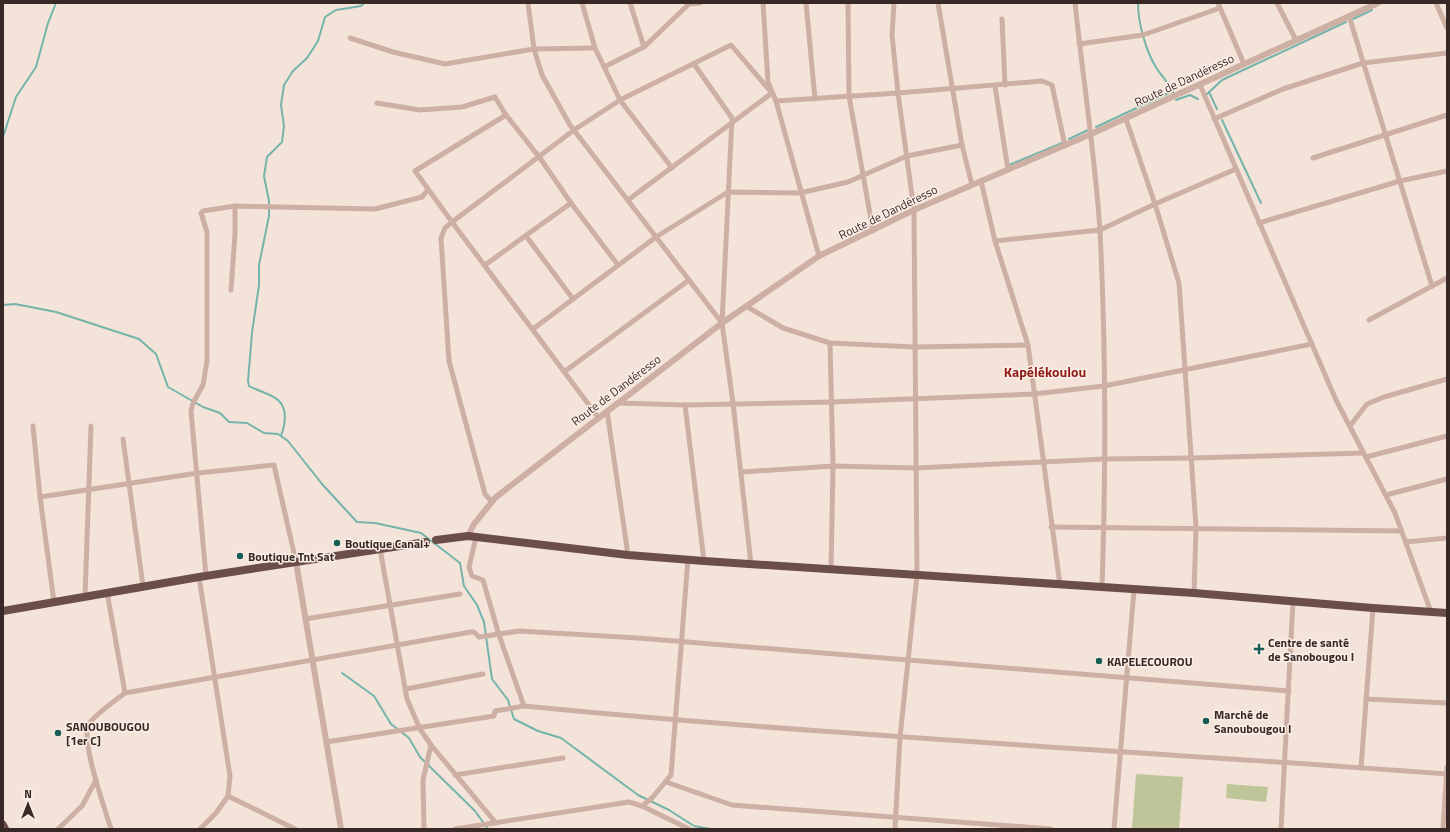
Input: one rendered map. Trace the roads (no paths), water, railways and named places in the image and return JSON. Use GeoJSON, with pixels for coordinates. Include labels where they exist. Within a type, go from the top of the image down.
{"type":"FeatureCollection","features":[{"type":"Feature","properties":{"kind":"highway"},"geometry":{"type":"LineString","coordinates":[[436,540],[472,536],[628,555],[688,560],[1194,593],[1447,613]]}},
{"type":"Feature","properties":{"kind":"highway"},"geometry":{"type":"LineString","coordinates":[[3,611],[202,576],[426,542]]}},
{"type":"Feature","properties":{"kind":"highway"},"geometry":{"type":"LineString","coordinates":[[3,825],[5,829]]}},
{"type":"Feature","properties":{"kind":"street"},"geometry":{"type":"LineString","coordinates":[[528,3],[534,49],[542,75],[574,130],[722,323]]}},
{"type":"Feature","properties":{"kind":"street"},"geometry":{"type":"LineString","coordinates":[[582,3],[595,48],[620,100],[672,168]]}},
{"type":"Feature","properties":{"kind":"street"},"geometry":{"type":"LineString","coordinates":[[630,3],[644,47]]}},
{"type":"Feature","properties":{"kind":"street"},"geometry":{"type":"LineString","coordinates":[[604,67],[644,47],[689,3],[700,3]]}},
{"type":"Feature","properties":{"kind":"street"},"geometry":{"type":"LineString","coordinates":[[763,3],[768,82],[776,102],[800,193],[819,256]]}},
{"type":"Feature","properties":{"kind":"street"},"geometry":{"type":"LineString","coordinates":[[806,3],[815,99]]}},
{"type":"Feature","properties":{"kind":"street"},"geometry":{"type":"LineString","coordinates":[[848,3],[849,96],[873,231]]}},
{"type":"Feature","properties":{"kind":"street"},"geometry":{"type":"LineString","coordinates":[[894,3],[892,35],[898,93],[914,210],[917,575],[900,738],[894,829]]}},
{"type":"Feature","properties":{"kind":"street"},"geometry":{"type":"LineString","coordinates":[[938,3],[962,145],[972,185]]}},
{"type":"Feature","properties":{"kind":"street"},"geometry":{"type":"LineString","coordinates":[[1075,3],[1091,134],[1100,230],[1104,386],[1104,526],[1102,587]]}},
{"type":"Feature","properties":{"kind":"street"},"geometry":{"type":"LineString","coordinates":[[1277,3],[1296,40]]}},
{"type":"Feature","properties":{"kind":"street","name":"Route de Dandéresso"},"geometry":{"type":"LineString","coordinates":[[472,536],[474,524],[492,502],[598,417],[722,323],[819,256],[914,210],[1065,146],[1378,3]]}},
{"type":"Feature","properties":{"kind":"street"},"geometry":{"type":"LineString","coordinates":[[1436,3],[1447,28]]}},
{"type":"Feature","properties":{"kind":"street"},"geometry":{"type":"LineString","coordinates":[[1079,44],[1143,35],[1219,5],[1244,64]]}},
{"type":"Feature","properties":{"kind":"street"},"geometry":{"type":"LineString","coordinates":[[1349,16],[1432,286]]}},
{"type":"Feature","properties":{"kind":"street"},"geometry":{"type":"LineString","coordinates":[[1002,19],[1005,85]]}},
{"type":"Feature","properties":{"kind":"street"},"geometry":{"type":"LineString","coordinates":[[350,38],[393,52],[445,64],[534,49],[595,48]]}},
{"type":"Feature","properties":{"kind":"street"},"geometry":{"type":"LineString","coordinates":[[492,502],[485,494],[449,361],[441,238],[445,228],[540,158],[574,130],[620,100],[731,45],[772,93]]}},
{"type":"Feature","properties":{"kind":"street"},"geometry":{"type":"LineString","coordinates":[[1214,119],[1283,89],[1363,63],[1447,53]]}},
{"type":"Feature","properties":{"kind":"street"},"geometry":{"type":"LineString","coordinates":[[694,64],[732,118],[722,323],[733,403],[751,564]]}},
{"type":"Feature","properties":{"kind":"street"},"geometry":{"type":"LineString","coordinates":[[776,102],[995,86],[1042,81],[1052,85],[1065,146]]}},
{"type":"Feature","properties":{"kind":"street"},"geometry":{"type":"LineString","coordinates":[[1200,85],[1336,400],[1386,496],[1402,531],[1431,612]]}},
{"type":"Feature","properties":{"kind":"street"},"geometry":{"type":"LineString","coordinates":[[995,86],[1008,170]]}},
{"type":"Feature","properties":{"kind":"street"},"geometry":{"type":"LineString","coordinates":[[628,200],[772,93]]}},
{"type":"Feature","properties":{"kind":"street"},"geometry":{"type":"LineString","coordinates":[[377,103],[420,110],[462,107],[495,97],[506,116],[540,158],[570,203],[618,266]]}},
{"type":"Feature","properties":{"kind":"street"},"geometry":{"type":"LineString","coordinates":[[1313,158],[1447,115]]}},
{"type":"Feature","properties":{"kind":"street"},"geometry":{"type":"LineString","coordinates":[[506,116],[415,171],[598,417]]}},
{"type":"Feature","properties":{"kind":"street"},"geometry":{"type":"LineString","coordinates":[[1126,118],[1155,204],[1179,284],[1196,528],[1194,593]]}},
{"type":"Feature","properties":{"kind":"street"},"geometry":{"type":"LineString","coordinates":[[533,329],[656,237],[728,192],[800,193],[848,182],[907,156],[962,145]]}},
{"type":"Feature","properties":{"kind":"street"},"geometry":{"type":"LineString","coordinates":[[995,241],[1100,230],[1155,204],[1236,169]]}},
{"type":"Feature","properties":{"kind":"street"},"geometry":{"type":"LineString","coordinates":[[1259,222],[1400,181],[1447,171]]}},
{"type":"Feature","properties":{"kind":"street"},"geometry":{"type":"LineString","coordinates":[[981,181],[995,241],[1028,345],[1042,463],[1060,585]]}},
{"type":"Feature","properties":{"kind":"street"},"geometry":{"type":"LineString","coordinates":[[200,829],[216,813],[228,796],[230,776],[202,576],[198,473],[191,411],[194,401],[204,385],[207,361],[207,232],[201,213],[203,211],[235,206],[375,209],[422,197],[428,190]]}},
{"type":"Feature","properties":{"kind":"street"},"geometry":{"type":"LineString","coordinates":[[485,265],[570,203]]}},
{"type":"Feature","properties":{"kind":"street"},"geometry":{"type":"LineString","coordinates":[[231,290],[235,234],[235,206]]}},
{"type":"Feature","properties":{"kind":"street"},"geometry":{"type":"LineString","coordinates":[[526,236],[573,299]]}},
{"type":"Feature","properties":{"kind":"street"},"geometry":{"type":"LineString","coordinates":[[1369,320],[1447,278]]}},
{"type":"Feature","properties":{"kind":"street"},"geometry":{"type":"LineString","coordinates":[[564,372],[689,280]]}},
{"type":"Feature","properties":{"kind":"street"},"geometry":{"type":"LineString","coordinates":[[746,306],[783,328],[830,343],[914,347],[1028,345]]}},
{"type":"Feature","properties":{"kind":"street"},"geometry":{"type":"LineString","coordinates":[[830,343],[833,466],[831,570]]}},
{"type":"Feature","properties":{"kind":"street"},"geometry":{"type":"LineString","coordinates":[[617,403],[685,404],[832,402],[1034,394],[1104,386],[1186,371],[1312,344]]}},
{"type":"Feature","properties":{"kind":"street"},"geometry":{"type":"LineString","coordinates":[[1350,426],[1367,404],[1384,397],[1447,380]]}},
{"type":"Feature","properties":{"kind":"street"},"geometry":{"type":"LineString","coordinates":[[685,404],[704,561]]}},
{"type":"Feature","properties":{"kind":"street"},"geometry":{"type":"LineString","coordinates":[[607,410],[628,555]]}},
{"type":"Feature","properties":{"kind":"street"},"geometry":{"type":"LineString","coordinates":[[33,426],[40,497],[54,602]]}},
{"type":"Feature","properties":{"kind":"street"},"geometry":{"type":"LineString","coordinates":[[85,596],[91,426]]}},
{"type":"Feature","properties":{"kind":"street"},"geometry":{"type":"LineString","coordinates":[[741,472],[833,466],[916,468],[1104,459],[1364,455],[1447,436]]}},
{"type":"Feature","properties":{"kind":"street"},"geometry":{"type":"LineString","coordinates":[[123,439],[143,586]]}},
{"type":"Feature","properties":{"kind":"street"},"geometry":{"type":"LineString","coordinates":[[40,497],[89,491],[198,473],[274,465],[296,562],[341,829]]}},
{"type":"Feature","properties":{"kind":"street"},"geometry":{"type":"LineString","coordinates":[[1386,496],[1447,479]]}},
{"type":"Feature","properties":{"kind":"street"},"geometry":{"type":"LineString","coordinates":[[1051,526],[1402,531]]}},
{"type":"Feature","properties":{"kind":"street"},"geometry":{"type":"LineString","coordinates":[[472,536],[469,567],[472,576],[483,580],[499,635],[524,706]]}},
{"type":"Feature","properties":{"kind":"street"},"geometry":{"type":"LineString","coordinates":[[1406,542],[1447,538]]}},
{"type":"Feature","properties":{"kind":"street"},"geometry":{"type":"LineString","coordinates":[[380,549],[407,699],[420,729],[431,745],[496,823]]}},
{"type":"Feature","properties":{"kind":"street"},"geometry":{"type":"LineString","coordinates":[[644,804],[652,798],[671,775],[688,560]]}},
{"type":"Feature","properties":{"kind":"street"},"geometry":{"type":"LineString","coordinates":[[1114,829],[1128,678],[1134,590]]}},
{"type":"Feature","properties":{"kind":"street"},"geometry":{"type":"LineString","coordinates":[[107,592],[124,693]]}},
{"type":"Feature","properties":{"kind":"street"},"geometry":{"type":"LineString","coordinates":[[306,619],[460,594]]}},
{"type":"Feature","properties":{"kind":"street"},"geometry":{"type":"LineString","coordinates":[[1281,829],[1293,601]]}},
{"type":"Feature","properties":{"kind":"street"},"geometry":{"type":"LineString","coordinates":[[1361,768],[1373,608]]}},
{"type":"Feature","properties":{"kind":"street"},"geometry":{"type":"LineString","coordinates":[[111,829],[96,780],[87,743],[87,730],[90,722],[124,693],[313,661],[470,632],[474,632],[478,637],[519,631],[682,642],[1289,691]]}},
{"type":"Feature","properties":{"kind":"street"},"geometry":{"type":"LineString","coordinates":[[406,689],[483,674]]}},
{"type":"Feature","properties":{"kind":"street"},"geometry":{"type":"LineString","coordinates":[[1366,699],[1447,703]]}},
{"type":"Feature","properties":{"kind":"street"},"geometry":{"type":"LineString","coordinates":[[326,742],[420,729],[494,716],[495,711],[524,706],[675,721],[786,728],[900,738],[1446,774]]}},
{"type":"Feature","properties":{"kind":"street"},"geometry":{"type":"LineString","coordinates":[[424,829],[423,780],[431,745]]}},
{"type":"Feature","properties":{"kind":"street"},"geometry":{"type":"LineString","coordinates":[[455,775],[563,758]]}},
{"type":"Feature","properties":{"kind":"street"},"geometry":{"type":"LineString","coordinates":[[1443,829],[1447,766]]}},
{"type":"Feature","properties":{"kind":"street"},"geometry":{"type":"LineString","coordinates":[[58,829],[82,806],[96,780]]}},
{"type":"Feature","properties":{"kind":"street"},"geometry":{"type":"LineString","coordinates":[[666,782],[732,804],[1051,829]]}},
{"type":"Feature","properties":{"kind":"street"},"geometry":{"type":"LineString","coordinates":[[228,796],[295,829]]}},
{"type":"Feature","properties":{"kind":"street"},"geometry":{"type":"LineString","coordinates":[[455,829],[629,802],[644,804],[689,829]]}},
{"type":"Feature","properties":{"kind":"waterway"},"geometry":{"type":"LineString","coordinates":[[3,137],[16,97],[36,67],[48,23],[56,3]]}},
{"type":"Feature","properties":{"kind":"waterway"},"geometry":{"type":"LineString","coordinates":[[281,436],[285,417],[281,404],[272,396],[249,386],[248,381],[252,333],[259,285],[259,265],[269,216],[269,201],[264,176],[267,157],[282,142],[284,126],[281,105],[284,85],[293,71],[307,58],[318,41],[325,17],[336,10],[361,6],[364,3]]}},
{"type":"Feature","properties":{"kind":"waterway"},"geometry":{"type":"LineString","coordinates":[[1138,3],[1141,28],[1149,54],[1157,69],[1173,91],[1174,95]]}},
{"type":"Feature","properties":{"kind":"waterway"},"geometry":{"type":"LineString","coordinates":[[1353,19],[1372,10]]}},
{"type":"Feature","properties":{"kind":"waterway"},"geometry":{"type":"LineString","coordinates":[[1206,95],[1222,80],[1346,22]]}},
{"type":"Feature","properties":{"kind":"waterway"},"geometry":{"type":"LineString","coordinates":[[1096,127],[1173,91]]}},
{"type":"Feature","properties":{"kind":"waterway"},"geometry":{"type":"LineString","coordinates":[[1209,92],[1217,109]]}},
{"type":"Feature","properties":{"kind":"waterway"},"geometry":{"type":"LineString","coordinates":[[1176,100],[1190,95],[1198,99]]}},
{"type":"Feature","properties":{"kind":"waterway"},"geometry":{"type":"LineString","coordinates":[[1222,120],[1261,203]]}},
{"type":"Feature","properties":{"kind":"waterway"},"geometry":{"type":"LineString","coordinates":[[1069,139],[1088,130]]}},
{"type":"Feature","properties":{"kind":"waterway"},"geometry":{"type":"LineString","coordinates":[[1009,165],[1062,143]]}},
{"type":"Feature","properties":{"kind":"waterway"},"geometry":{"type":"LineString","coordinates":[[3,305],[15,304],[56,312],[139,339],[156,354],[168,387],[203,407],[220,413],[229,422],[247,423],[264,433],[278,434],[288,441],[322,484],[357,522],[375,523],[421,533],[460,563],[464,586],[477,605],[484,622],[492,679],[508,700],[514,719],[538,731],[561,738],[638,795],[669,810],[694,826],[711,829]]}},
{"type":"Feature","properties":{"kind":"waterway"},"geometry":{"type":"LineString","coordinates":[[342,673],[374,696],[391,724],[409,738],[420,757],[475,811],[488,829]]}},
{"type":"Feature","properties":{"kind":"place","name":"Boutique Canal+"},"geometry":{"type":"Point","coordinates":[337,543]}},
{"type":"Feature","properties":{"kind":"place","name":"Boutique Tnt Sat"},"geometry":{"type":"Point","coordinates":[240,556]}},
{"type":"Feature","properties":{"kind":"place","name":"Centre de santé de Sanobougou I"},"geometry":{"type":"Point","coordinates":[1259,649]}},
{"type":"Feature","properties":{"kind":"place","name":"KAPELECOUROU"},"geometry":{"type":"Point","coordinates":[1099,661]}},
{"type":"Feature","properties":{"kind":"place","name":"Marché de Sanoubougou I"},"geometry":{"type":"Point","coordinates":[1206,721]}},
{"type":"Feature","properties":{"kind":"place","name":"SANOUBOUGOU [1er C]"},"geometry":{"type":"Point","coordinates":[58,733]}},
{"type":"Feature","properties":{"kind":"district","name":"Kapélékoulou"},"geometry":{"type":"Point","coordinates":[1045,371]}}]}
